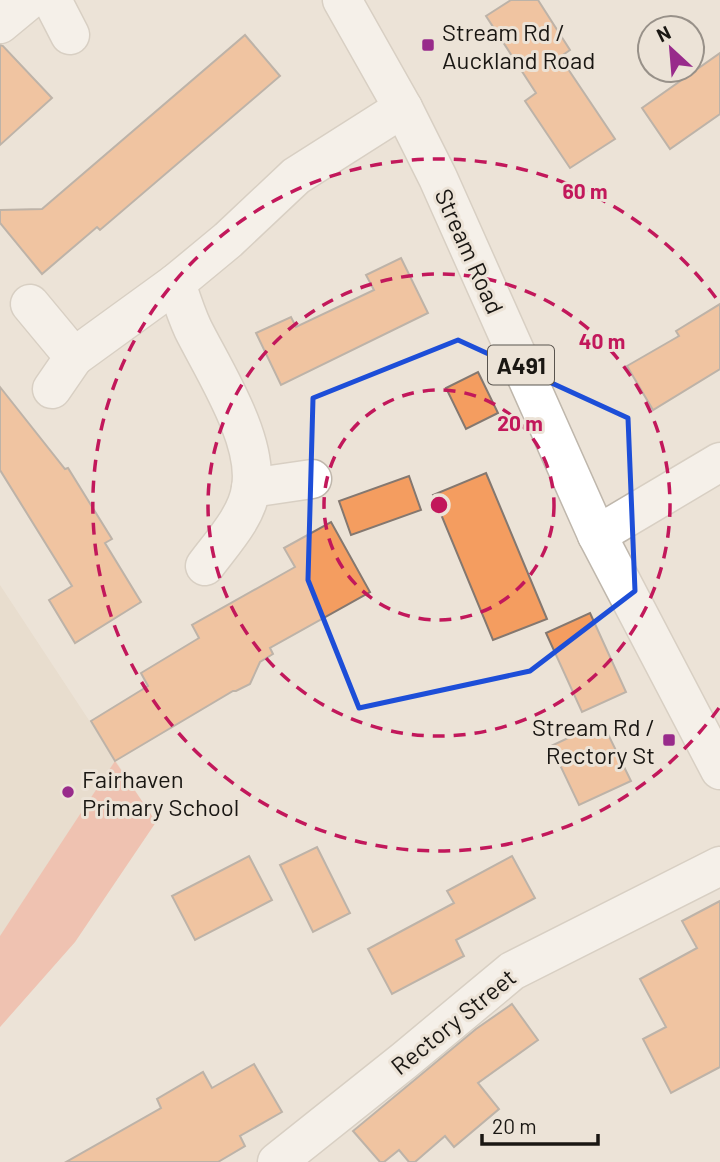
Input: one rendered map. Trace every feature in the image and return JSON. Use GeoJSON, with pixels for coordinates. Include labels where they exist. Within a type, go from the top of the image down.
{"type":"FeatureCollection","features":[{"type":"Feature","properties":{"kind":"main road"},"geometry":{"type":"LineString","coordinates":[[0,24],[29,0]]}},
{"type":"Feature","properties":{"kind":"main road"},"geometry":{"type":"LineString","coordinates":[[52,0],[70,35]]}},
{"type":"Feature","properties":{"kind":"main road","name":"Stream Road"},"geometry":{"type":"LineString","coordinates":[[342,0],[403,108],[438,178],[597,536],[720,770]]}},
{"type":"Feature","properties":{"kind":"main road"},"geometry":{"type":"LineString","coordinates":[[52,389],[74,356],[176,284],[296,176],[403,108]]}},
{"type":"Feature","properties":{"kind":"main road"},"geometry":{"type":"LineString","coordinates":[[176,284],[191,325],[233,407],[250,455],[251,488],[240,516],[205,566]]}},
{"type":"Feature","properties":{"kind":"main road"},"geometry":{"type":"LineString","coordinates":[[30,304],[74,356]]}},
{"type":"Feature","properties":{"kind":"main road"},"geometry":{"type":"LineString","coordinates":[[597,536],[720,462]]}},
{"type":"Feature","properties":{"kind":"main road"},"geometry":{"type":"LineString","coordinates":[[251,488],[312,479]]}},
{"type":"Feature","properties":{"kind":"main road","name":"Rectory Street"},"geometry":{"type":"LineString","coordinates":[[277,1162],[512,971],[720,866]]}},
{"type":"Feature","properties":{"kind":"highlighted area"},"geometry":{"type":"Polygon","coordinates":[[[458,340],[628,418],[635,591],[530,671],[359,708],[308,580],[313,398],[458,340]]]}},
{"type":"Feature","properties":{"kind":"shaded area","name":"Fairhaven Primary School"},"geometry":{"type":"Polygon","coordinates":[[[0,585],[156,822],[75,942],[0,1027],[0,585]]]}},
{"type":"Feature","properties":{"kind":"shaded area"},"geometry":{"type":"Polygon","coordinates":[[[115,761],[156,822],[75,942],[0,1027],[0,936],[115,761]]]}},
{"type":"Feature","properties":{"kind":"building"},"geometry":{"type":"Polygon","coordinates":[[[511,0],[538,0],[570,50],[560,57],[615,139],[570,168],[525,101],[536,93],[486,16],[511,0]]]}},
{"type":"Feature","properties":{"kind":"building"},"geometry":{"type":"Polygon","coordinates":[[[245,35],[280,76],[100,230],[97,227],[42,274],[0,223],[0,210],[42,209],[245,35]]]}},
{"type":"Feature","properties":{"kind":"building"},"geometry":{"type":"Polygon","coordinates":[[[0,45],[52,98],[0,145],[0,45]]]}},
{"type":"Feature","properties":{"kind":"building"},"geometry":{"type":"Polygon","coordinates":[[[720,53],[720,114],[670,149],[642,108],[676,84],[706,84],[706,63],[720,53]]]}},
{"type":"Feature","properties":{"kind":"building"},"geometry":{"type":"Polygon","coordinates":[[[401,258],[428,313],[281,385],[256,333],[291,317],[296,327],[374,290],[366,275],[401,258]]]}},
{"type":"Feature","properties":{"kind":"building"},"geometry":{"type":"Polygon","coordinates":[[[720,304],[720,369],[653,410],[627,366],[679,336],[676,331],[720,304]]]}},
{"type":"Feature","properties":{"kind":"building"},"geometry":{"type":"Polygon","coordinates":[[[478,372],[498,413],[466,429],[446,388],[478,372]]]}},
{"type":"Feature","properties":{"kind":"building"},"geometry":{"type":"Polygon","coordinates":[[[0,387],[65,469],[68,468],[112,539],[105,543],[141,602],[75,643],[49,600],[72,586],[0,470],[0,387]]]}},
{"type":"Feature","properties":{"kind":"building"},"geometry":{"type":"Polygon","coordinates":[[[486,473],[547,619],[493,640],[433,495],[486,473]]]}},
{"type":"Feature","properties":{"kind":"building"},"geometry":{"type":"Polygon","coordinates":[[[409,476],[421,510],[351,535],[339,501],[409,476]]]}},
{"type":"Feature","properties":{"kind":"building"},"geometry":{"type":"Polygon","coordinates":[[[331,522],[370,592],[270,648],[273,654],[260,662],[250,684],[233,691],[115,761],[91,721],[148,686],[141,673],[199,638],[192,625],[295,567],[284,548],[331,522]]]}},
{"type":"Feature","properties":{"kind":"building"},"geometry":{"type":"Polygon","coordinates":[[[590,613],[626,692],[582,712],[546,633],[590,613]]]}},
{"type":"Feature","properties":{"kind":"building"},"geometry":{"type":"Polygon","coordinates":[[[602,722],[631,781],[579,805],[551,746],[602,722]]]}},
{"type":"Feature","properties":{"kind":"building"},"geometry":{"type":"Polygon","coordinates":[[[317,847],[350,913],[313,932],[280,865],[317,847]]]}},
{"type":"Feature","properties":{"kind":"building"},"geometry":{"type":"Polygon","coordinates":[[[249,856],[272,900],[195,940],[172,896],[249,856]]]}},
{"type":"Feature","properties":{"kind":"building"},"geometry":{"type":"Polygon","coordinates":[[[512,856],[535,898],[456,940],[464,956],[392,994],[368,949],[454,903],[447,891],[512,856]]]}},
{"type":"Feature","properties":{"kind":"building"},"geometry":{"type":"Polygon","coordinates":[[[720,901],[720,1067],[671,1093],[643,1039],[666,1027],[640,979],[697,948],[682,921],[720,901]]]}},
{"type":"Feature","properties":{"kind":"building"},"geometry":{"type":"Polygon","coordinates":[[[512,1004],[538,1040],[478,1083],[499,1109],[454,1147],[445,1136],[415,1162],[409,1162],[399,1150],[384,1162],[380,1162],[353,1131],[476,1029],[512,1004]]]}},
{"type":"Feature","properties":{"kind":"building"},"geometry":{"type":"Polygon","coordinates":[[[254,1064],[282,1112],[240,1136],[245,1146],[218,1162],[66,1162],[161,1108],[157,1099],[203,1072],[212,1088],[254,1064]]]}},
{"type":"Feature","properties":{"kind":"place","name":"Stream Rd / Auckland Road"},"geometry":{"type":"Point","coordinates":[428,45]}},
{"type":"Feature","properties":{"kind":"place","name":"Stream Rd / Rectory St"},"geometry":{"type":"Point","coordinates":[669,740]}},
{"type":"Feature","properties":{"kind":"place","name":"Fairhaven Primary School"},"geometry":{"type":"Point","coordinates":[68,792]}}]}
